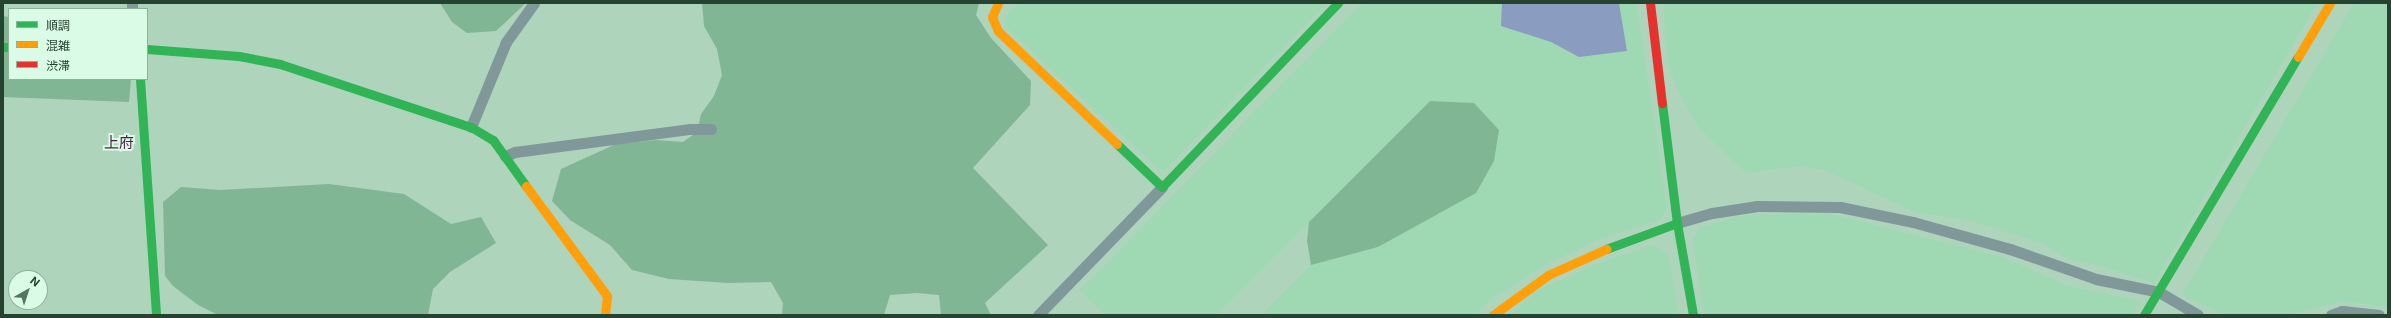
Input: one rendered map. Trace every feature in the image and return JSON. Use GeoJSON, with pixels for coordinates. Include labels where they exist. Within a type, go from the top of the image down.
{"type":"FeatureCollection","features":[{"type":"Feature","properties":{"kind":"street"},"geometry":{"type":"LineString","coordinates":[[471,127],[506,42],[534,3]]}},
{"type":"Feature","properties":{"kind":"street"},"geometry":{"type":"LineString","coordinates":[[998,3],[992,17],[998,30],[1162,187]]}},
{"type":"Feature","properties":{"kind":"street"},"geometry":{"type":"LineString","coordinates":[[1038,315],[1338,3]]}},
{"type":"Feature","properties":{"kind":"street"},"geometry":{"type":"LineString","coordinates":[[1650,3],[1677,224],[1692,315]]}},
{"type":"Feature","properties":{"kind":"street"},"geometry":{"type":"LineString","coordinates":[[2144,315],[2330,3]]}},
{"type":"Feature","properties":{"kind":"street"},"geometry":{"type":"LineString","coordinates":[[148,49],[239,56],[280,64],[471,127],[493,140],[607,296],[605,315]]}},
{"type":"Feature","properties":{"kind":"street"},"geometry":{"type":"LineString","coordinates":[[140,80],[156,315]]}},
{"type":"Feature","properties":{"kind":"street"},"geometry":{"type":"LineString","coordinates":[[505,156],[515,152],[659,133],[711,129]]}},
{"type":"Feature","properties":{"kind":"street"},"geometry":{"type":"LineString","coordinates":[[1493,315],[1548,275],[1595,253],[1712,213],[1757,206],[1840,207],[1913,222],[2010,249],[2096,279],[2159,292],[2198,315]]}},
{"type":"Feature","properties":{"kind":"street"},"geometry":{"type":"LineString","coordinates":[[2331,315],[2342,311],[2378,315]]}},
{"type":"Feature","properties":{"kind":"shaded area"},"geometry":{"type":"Polygon","coordinates":[[[440,3],[526,3],[496,31],[467,33],[452,22],[440,3]]]}},
{"type":"Feature","properties":{"kind":"shaded area"},"geometry":{"type":"Polygon","coordinates":[[[702,3],[979,3],[976,15],[991,38],[1031,81],[1030,105],[973,168],[1048,245],[985,303],[991,315],[941,315],[939,295],[917,293],[890,295],[884,315],[782,315],[783,303],[771,282],[728,283],[669,279],[632,270],[610,245],[570,220],[552,201],[561,169],[616,144],[656,140],[683,142],[697,132],[701,114],[714,96],[722,75],[717,49],[704,26],[702,3]]]}},
{"type":"Feature","properties":{"kind":"shaded area"},"geometry":{"type":"Polygon","coordinates":[[[1018,3],[1326,3],[1166,169],[1159,169],[1007,28],[1005,17],[1018,3]]]}},
{"type":"Feature","properties":{"kind":"shaded area"},"geometry":{"type":"Polygon","coordinates":[[[1362,3],[1636,3],[1667,208],[1661,219],[1597,240],[1544,265],[1488,301],[1477,315],[1265,315],[1265,311],[1311,265],[1378,247],[1499,130],[1474,103],[1430,101],[1216,315],[1106,315],[1080,290],[1362,3]]]}},
{"type":"Feature","properties":{"kind":"shaded area"},"geometry":{"type":"Polygon","coordinates":[[[1663,3],[2317,3],[2154,283],[2098,265],[2071,260],[2042,243],[1968,220],[1916,212],[1824,170],[1799,166],[1746,173],[1699,128],[1678,91],[1668,64],[1663,3]]]}},
{"type":"Feature","properties":{"kind":"shaded area"},"geometry":{"type":"Polygon","coordinates":[[[2354,3],[2388,3],[2388,307],[2341,301],[2289,315],[2225,315],[2182,295],[2354,3]]]}},
{"type":"Feature","properties":{"kind":"shaded area"},"geometry":{"type":"Polygon","coordinates":[[[3,16],[8,17],[8,80],[131,80],[129,102],[3,97],[3,16]]]}},
{"type":"Feature","properties":{"kind":"shaded area"},"geometry":{"type":"Polygon","coordinates":[[[1430,101],[1474,103],[1499,130],[1494,161],[1476,193],[1378,247],[1311,265],[1307,241],[1309,222],[1430,101]]]}},
{"type":"Feature","properties":{"kind":"shaded area"},"geometry":{"type":"Polygon","coordinates":[[[329,184],[404,194],[451,224],[481,217],[496,243],[450,272],[433,289],[428,315],[218,315],[198,305],[173,286],[165,276],[163,202],[181,187],[220,190],[329,184]]]}},
{"type":"Feature","properties":{"kind":"shaded area"},"geometry":{"type":"Polygon","coordinates":[[[1828,213],[2002,257],[2068,286],[2141,301],[2132,315],[1704,315],[1693,241],[1700,227],[1746,215],[1828,213]]]}},
{"type":"Feature","properties":{"kind":"shaded area"},"geometry":{"type":"Polygon","coordinates":[[[1653,245],[1668,255],[1679,315],[1511,315],[1538,290],[1597,264],[1653,245]]]}},
{"type":"Feature","properties":{"kind":"water"},"geometry":{"type":"Polygon","coordinates":[[[1502,3],[1619,3],[1627,51],[1579,57],[1551,42],[1501,26],[1502,3]]]}},
{"type":"Feature","properties":{"kind":"traffic: fast"},"geometry":{"type":"LineString","coordinates":[[1117,144],[1162,187],[1338,3]]}},
{"type":"Feature","properties":{"kind":"traffic: fast"},"geometry":{"type":"LineString","coordinates":[[3,47],[8,47]]}},
{"type":"Feature","properties":{"kind":"traffic: fast"},"geometry":{"type":"LineString","coordinates":[[148,49],[239,56],[280,64],[471,127],[493,140],[526,186]]}},
{"type":"Feature","properties":{"kind":"traffic: fast"},"geometry":{"type":"LineString","coordinates":[[2144,315],[2298,57]]}},
{"type":"Feature","properties":{"kind":"traffic: fast"},"geometry":{"type":"LineString","coordinates":[[140,80],[156,315]]}},
{"type":"Feature","properties":{"kind":"traffic: fast"},"geometry":{"type":"LineString","coordinates":[[1662,103],[1677,223],[1693,315]]}},
{"type":"Feature","properties":{"kind":"traffic: fast"},"geometry":{"type":"LineString","coordinates":[[1606,249],[1677,223]]}},
{"type":"Feature","properties":{"kind":"traffic: slow"},"geometry":{"type":"LineString","coordinates":[[998,3],[992,17],[998,31],[1117,144]]}},
{"type":"Feature","properties":{"kind":"traffic: slow"},"geometry":{"type":"LineString","coordinates":[[2298,57],[2330,3]]}},
{"type":"Feature","properties":{"kind":"traffic: slow"},"geometry":{"type":"LineString","coordinates":[[526,186],[607,296],[605,315]]}},
{"type":"Feature","properties":{"kind":"traffic: slow"},"geometry":{"type":"LineString","coordinates":[[1493,315],[1548,275],[1606,249]]}},
{"type":"Feature","properties":{"kind":"traffic: jam"},"geometry":{"type":"LineString","coordinates":[[1650,3],[1662,103]]}},
{"type":"Feature","properties":{"kind":"district","name":"上府"},"geometry":{"type":"Point","coordinates":[119,143]}}]}
